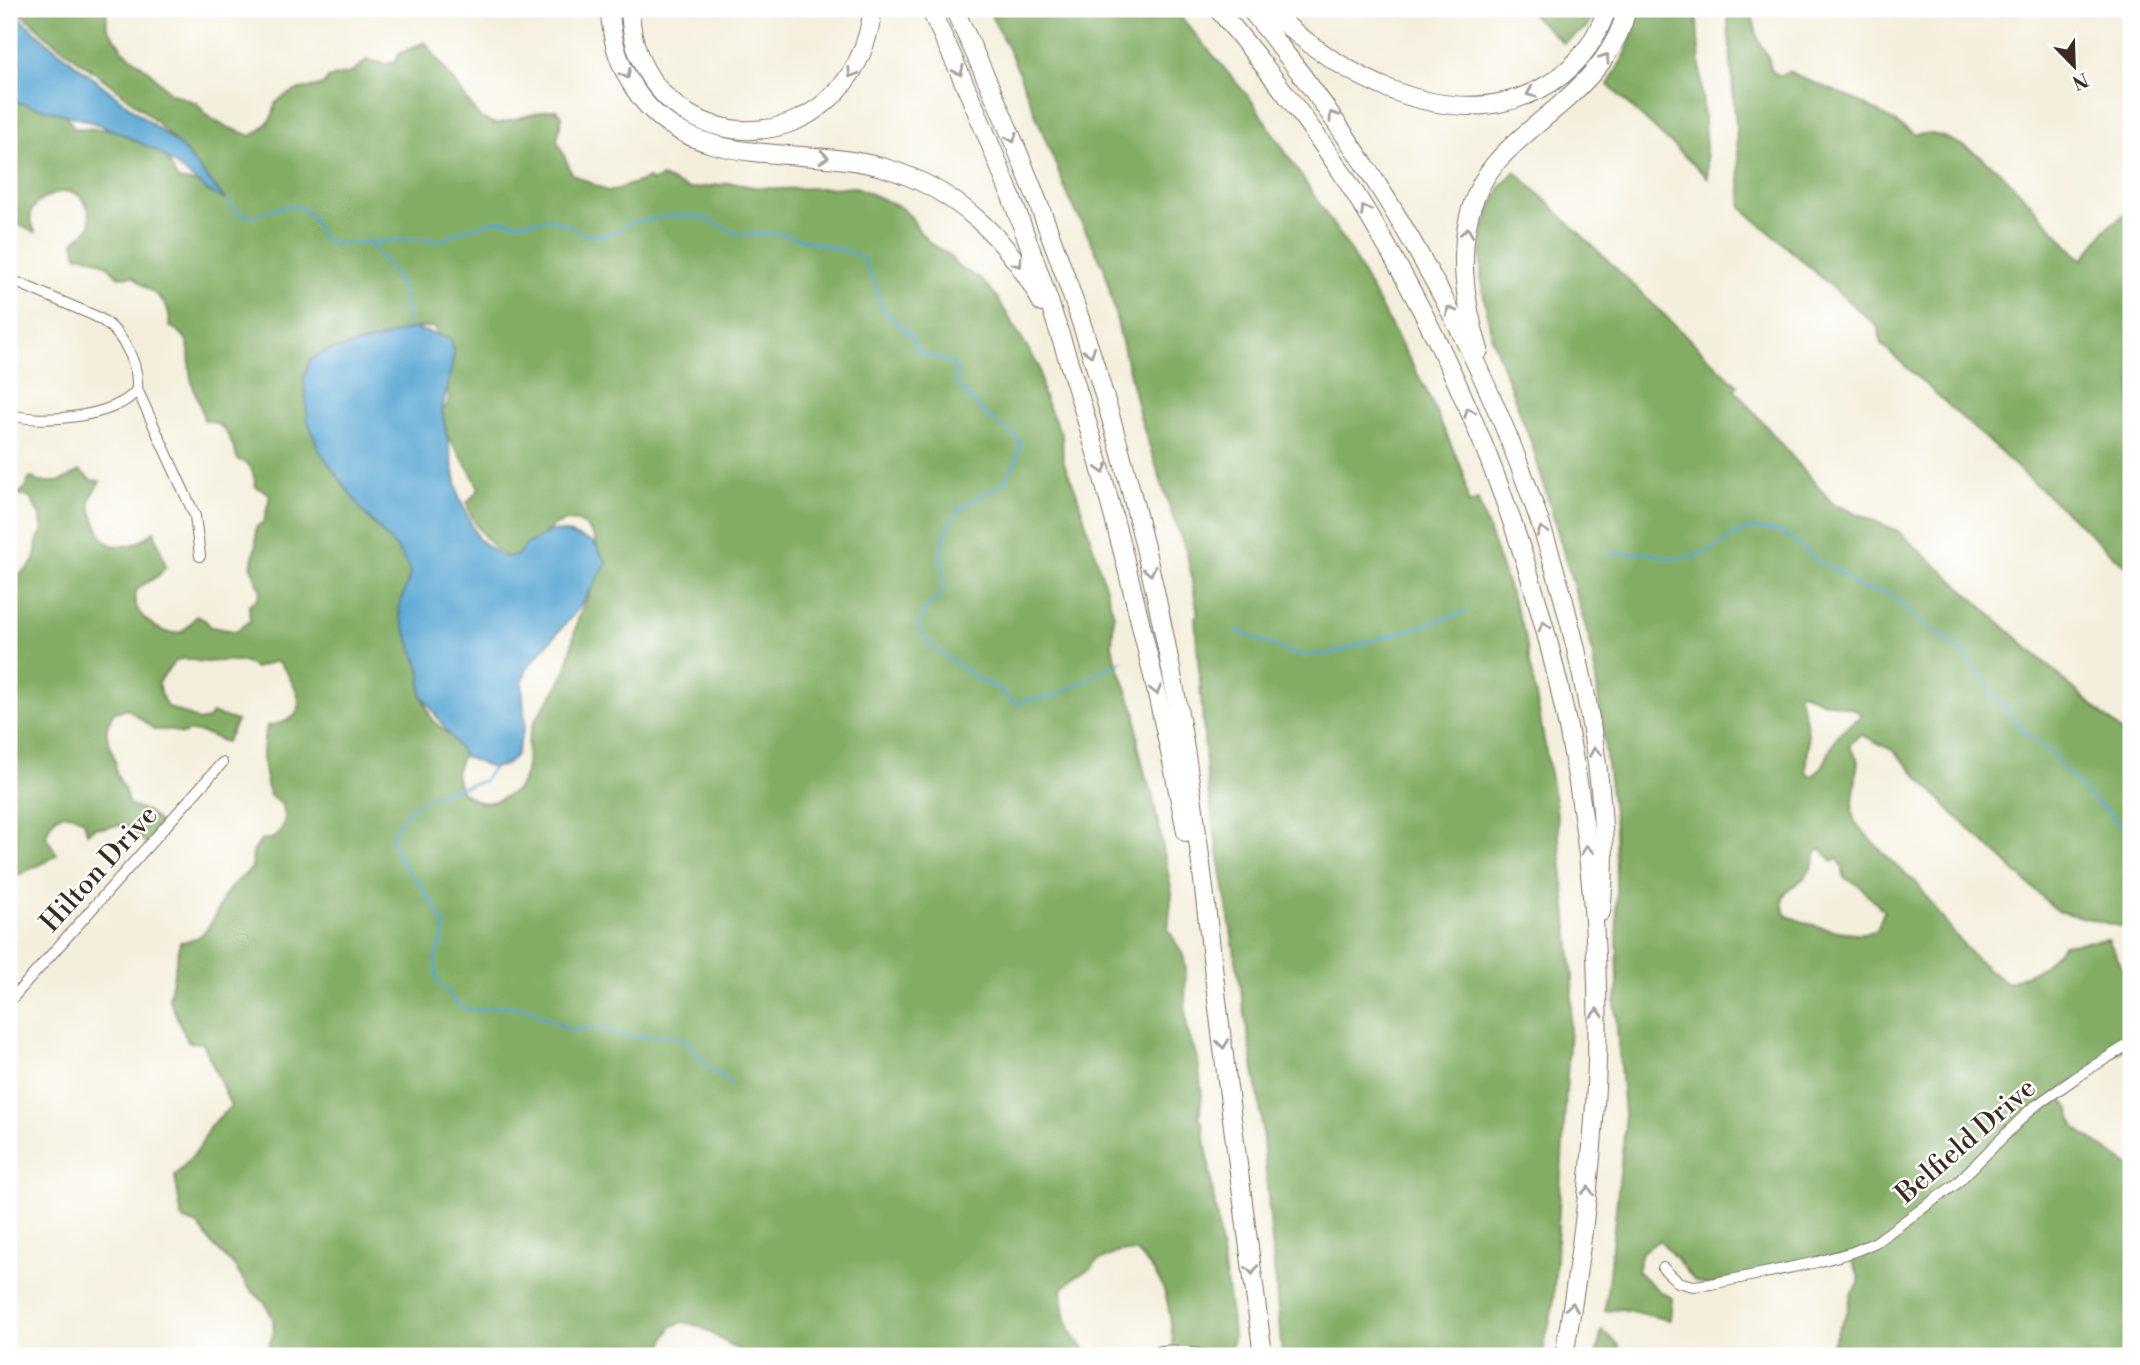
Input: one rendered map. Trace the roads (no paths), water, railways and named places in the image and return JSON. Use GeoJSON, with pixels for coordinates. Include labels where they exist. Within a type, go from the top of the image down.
{"type":"FeatureCollection","features":[{"type":"Feature","properties":{"kind":"highway"},"geometry":{"type":"LineString","coordinates":[[610,9],[614,45],[629,81],[653,111],[684,133],[720,147],[847,160],[887,168],[934,189],[977,218],[1015,258],[1034,288],[1091,430]]}},
{"type":"Feature","properties":{"kind":"highway"},"geometry":{"type":"LineString","coordinates":[[630,9],[634,40],[642,61],[653,81],[667,97],[704,120],[724,127],[747,130],[787,124],[803,118],[830,100],[850,77],[857,64],[868,35],[873,9]]}},
{"type":"Feature","properties":{"kind":"highway"},"geometry":{"type":"LineString","coordinates":[[930,9],[984,129],[1030,244],[1091,430],[1120,537],[1164,723],[1214,976]]}},
{"type":"Feature","properties":{"kind":"highway"},"geometry":{"type":"LineString","coordinates":[[954,9],[1005,121],[1045,224],[1093,363],[1134,504],[1162,624],[1181,720],[1199,842],[1263,1356]]}},
{"type":"Feature","properties":{"kind":"highway"},"geometry":{"type":"LineString","coordinates":[[1218,9],[1302,116],[1344,176],[1382,238],[1434,334],[1493,469],[1539,608],[1565,713],[1585,834],[1596,967],[1594,1130],[1583,1240],[1564,1356]]}},
{"type":"Feature","properties":{"kind":"highway"},"geometry":{"type":"LineString","coordinates":[[1250,9],[1318,95],[1385,195],[1454,318],[1500,417],[1526,484],[1566,606],[1588,710],[1601,802],[1603,856],[1596,967]]}},
{"type":"Feature","properties":{"kind":"highway"},"geometry":{"type":"LineString","coordinates":[[1268,9],[1323,54],[1374,82],[1425,100],[1466,105],[1517,99],[1543,88],[1573,65],[1590,45],[1607,9]]}},
{"type":"Feature","properties":{"kind":"highway"},"geometry":{"type":"LineString","coordinates":[[1500,417],[1466,299],[1464,255],[1471,211],[1478,190],[1495,164],[1581,86],[1601,64],[1618,37],[1628,9]]}},
{"type":"Feature","properties":{"kind":"street"},"geometry":{"type":"LineString","coordinates":[[9,279],[110,325],[122,339],[138,379],[137,389],[132,397],[119,404],[79,416],[39,420],[9,414]]}},
{"type":"Feature","properties":{"kind":"street"},"geometry":{"type":"LineString","coordinates":[[137,389],[194,516],[200,556]]}},
{"type":"Feature","properties":{"kind":"street","name":"Hilton Drive"},"geometry":{"type":"LineString","coordinates":[[9,1002],[222,764]]}},
{"type":"Feature","properties":{"kind":"street","name":"Belfield Drive"},"geometry":{"type":"LineString","coordinates":[[1663,1268],[1678,1282],[1693,1286],[1817,1262],[1876,1242],[1956,1184],[2031,1109],[2131,1043]]}},
{"type":"Feature","properties":{"kind":"street"},"geometry":{"type":"LineString","coordinates":[[1146,1356],[1180,1350],[1208,1356]]}},
{"type":"Feature","properties":{"kind":"water"},"geometry":{"type":"Polygon","coordinates":[[[9,9],[180,146],[226,200],[208,191],[159,152],[118,132],[86,120],[9,100],[9,9]]]}},
{"type":"Feature","properties":{"kind":"water"},"geometry":{"type":"Polygon","coordinates":[[[412,328],[451,339],[454,355],[442,411],[459,497],[478,539],[502,557],[516,556],[526,545],[551,531],[565,532],[593,542],[607,563],[579,608],[527,668],[522,682],[525,725],[516,755],[506,765],[493,768],[465,757],[421,694],[421,671],[399,607],[410,575],[409,567],[397,548],[364,513],[319,450],[308,421],[304,378],[310,360],[325,352],[412,328]]]}},
{"type":"Feature","properties":{"kind":"waterway"},"geometry":{"type":"LineString","coordinates":[[226,200],[238,212],[247,216],[285,206],[300,208],[312,218],[322,238],[336,244],[420,239],[442,241],[460,231],[500,220],[515,223],[551,219],[584,234],[599,236],[634,222],[671,216],[692,216],[707,219],[740,235],[777,233],[850,252],[864,259],[876,288],[879,305],[912,337],[918,351],[952,363],[961,389],[988,417],[1014,434],[1021,445],[1015,465],[1002,484],[960,508],[948,526],[941,553],[945,588],[925,610],[918,624],[919,631],[932,646],[978,679],[998,688],[1013,702],[1054,697],[1122,661]]}},
{"type":"Feature","properties":{"kind":"waterway"},"geometry":{"type":"LineString","coordinates":[[368,243],[397,280],[412,328]]}},
{"type":"Feature","properties":{"kind":"waterway"},"geometry":{"type":"LineString","coordinates":[[1608,554],[1649,553],[1669,559],[1693,557],[1751,528],[1777,531],[1862,589],[1888,592],[1920,623],[1939,633],[1964,653],[1991,692],[2027,734],[2049,751],[2089,797],[2131,835]]}},
{"type":"Feature","properties":{"kind":"waterway"},"geometry":{"type":"LineString","coordinates":[[1236,630],[1296,655],[1329,654],[1466,612]]}},
{"type":"Feature","properties":{"kind":"waterway"},"geometry":{"type":"LineString","coordinates":[[493,768],[483,781],[438,794],[417,805],[401,819],[393,833],[392,840],[400,861],[421,886],[445,925],[435,959],[437,980],[455,1002],[466,1009],[480,1010],[502,1006],[525,1008],[574,1031],[596,1027],[631,1037],[670,1036],[685,1039],[703,1062],[731,1083]]}}]}
